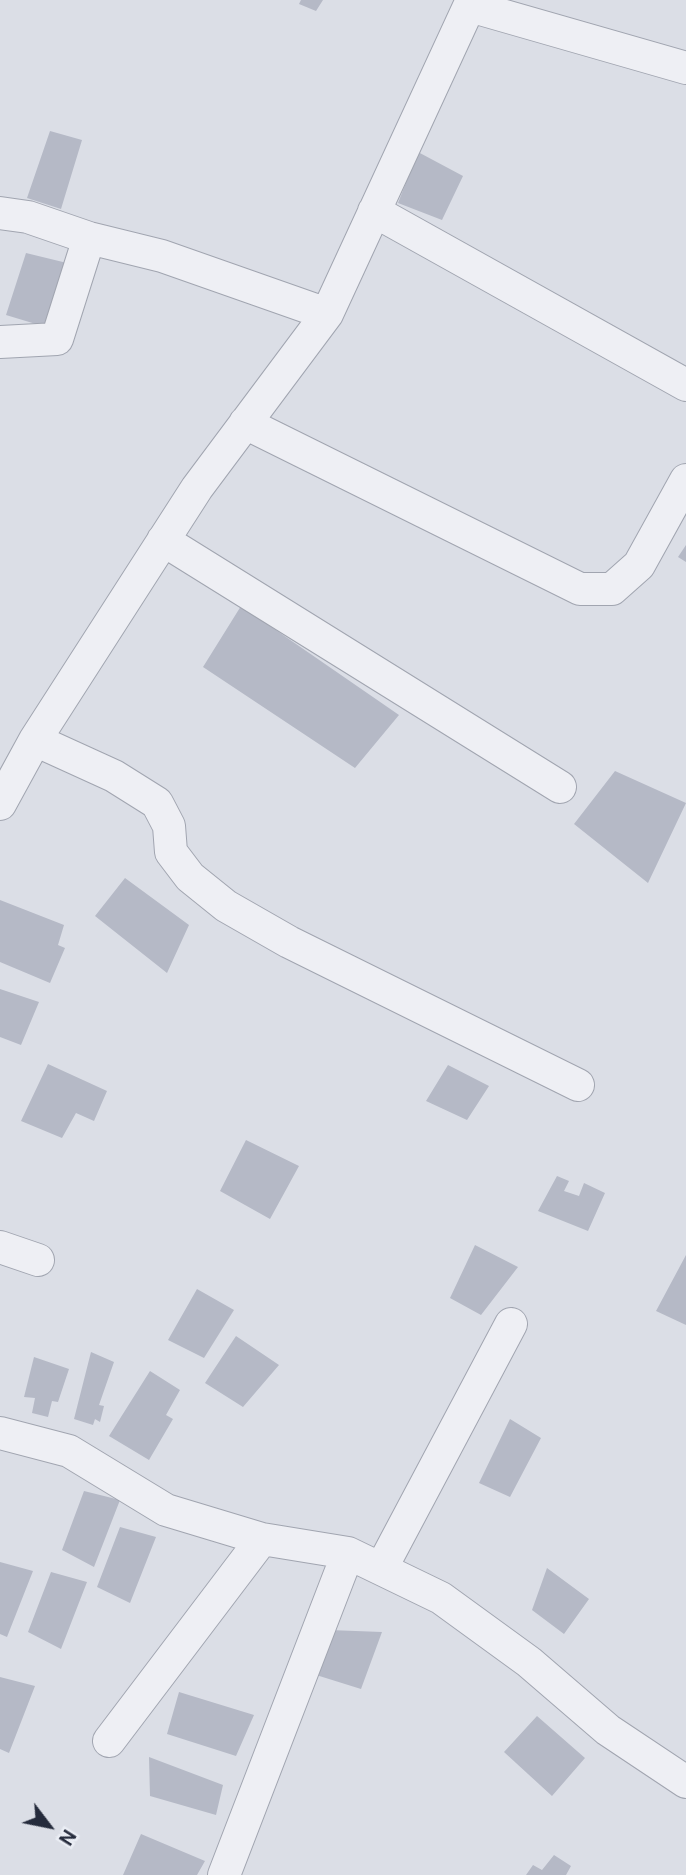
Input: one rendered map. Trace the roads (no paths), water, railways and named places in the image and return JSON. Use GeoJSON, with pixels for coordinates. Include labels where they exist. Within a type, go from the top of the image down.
{"type":"FeatureCollection","features":[{"type":"Feature","properties":{"kind":"street"},"geometry":{"type":"LineString","coordinates":[[0,804],[35,740],[197,488],[327,314],[471,3],[686,68]]}},
{"type":"Feature","properties":{"kind":"street"},"geometry":{"type":"LineString","coordinates":[[374,211],[686,385]]}},
{"type":"Feature","properties":{"kind":"street"},"geometry":{"type":"LineString","coordinates":[[0,213],[28,217],[89,239],[162,256],[327,314]]}},
{"type":"Feature","properties":{"kind":"street"},"geometry":{"type":"LineString","coordinates":[[0,342],[57,339],[89,239]]}},
{"type":"Feature","properties":{"kind":"street"},"geometry":{"type":"LineString","coordinates":[[245,424],[580,589],[612,589],[639,565],[686,480]]}},
{"type":"Feature","properties":{"kind":"street"},"geometry":{"type":"LineString","coordinates":[[163,540],[560,788]]}},
{"type":"Feature","properties":{"kind":"street"},"geometry":{"type":"LineString","coordinates":[[35,740],[114,776],[158,803],[169,825],[171,852],[190,877],[226,906],[302,948],[578,1085]]}},
{"type":"Feature","properties":{"kind":"street"},"geometry":{"type":"LineString","coordinates":[[0,1247],[38,1260]]}},
{"type":"Feature","properties":{"kind":"street"},"geometry":{"type":"LineString","coordinates":[[381,1569],[511,1324]]}},
{"type":"Feature","properties":{"kind":"street"},"geometry":{"type":"LineString","coordinates":[[0,1433],[69,1451],[166,1510],[262,1539],[348,1553],[440,1598],[529,1662],[608,1730],[686,1782]]}},
{"type":"Feature","properties":{"kind":"street"},"geometry":{"type":"LineString","coordinates":[[109,1741],[262,1539]]}},
{"type":"Feature","properties":{"kind":"street"},"geometry":{"type":"LineString","coordinates":[[224,1875],[348,1553]]}}]}
